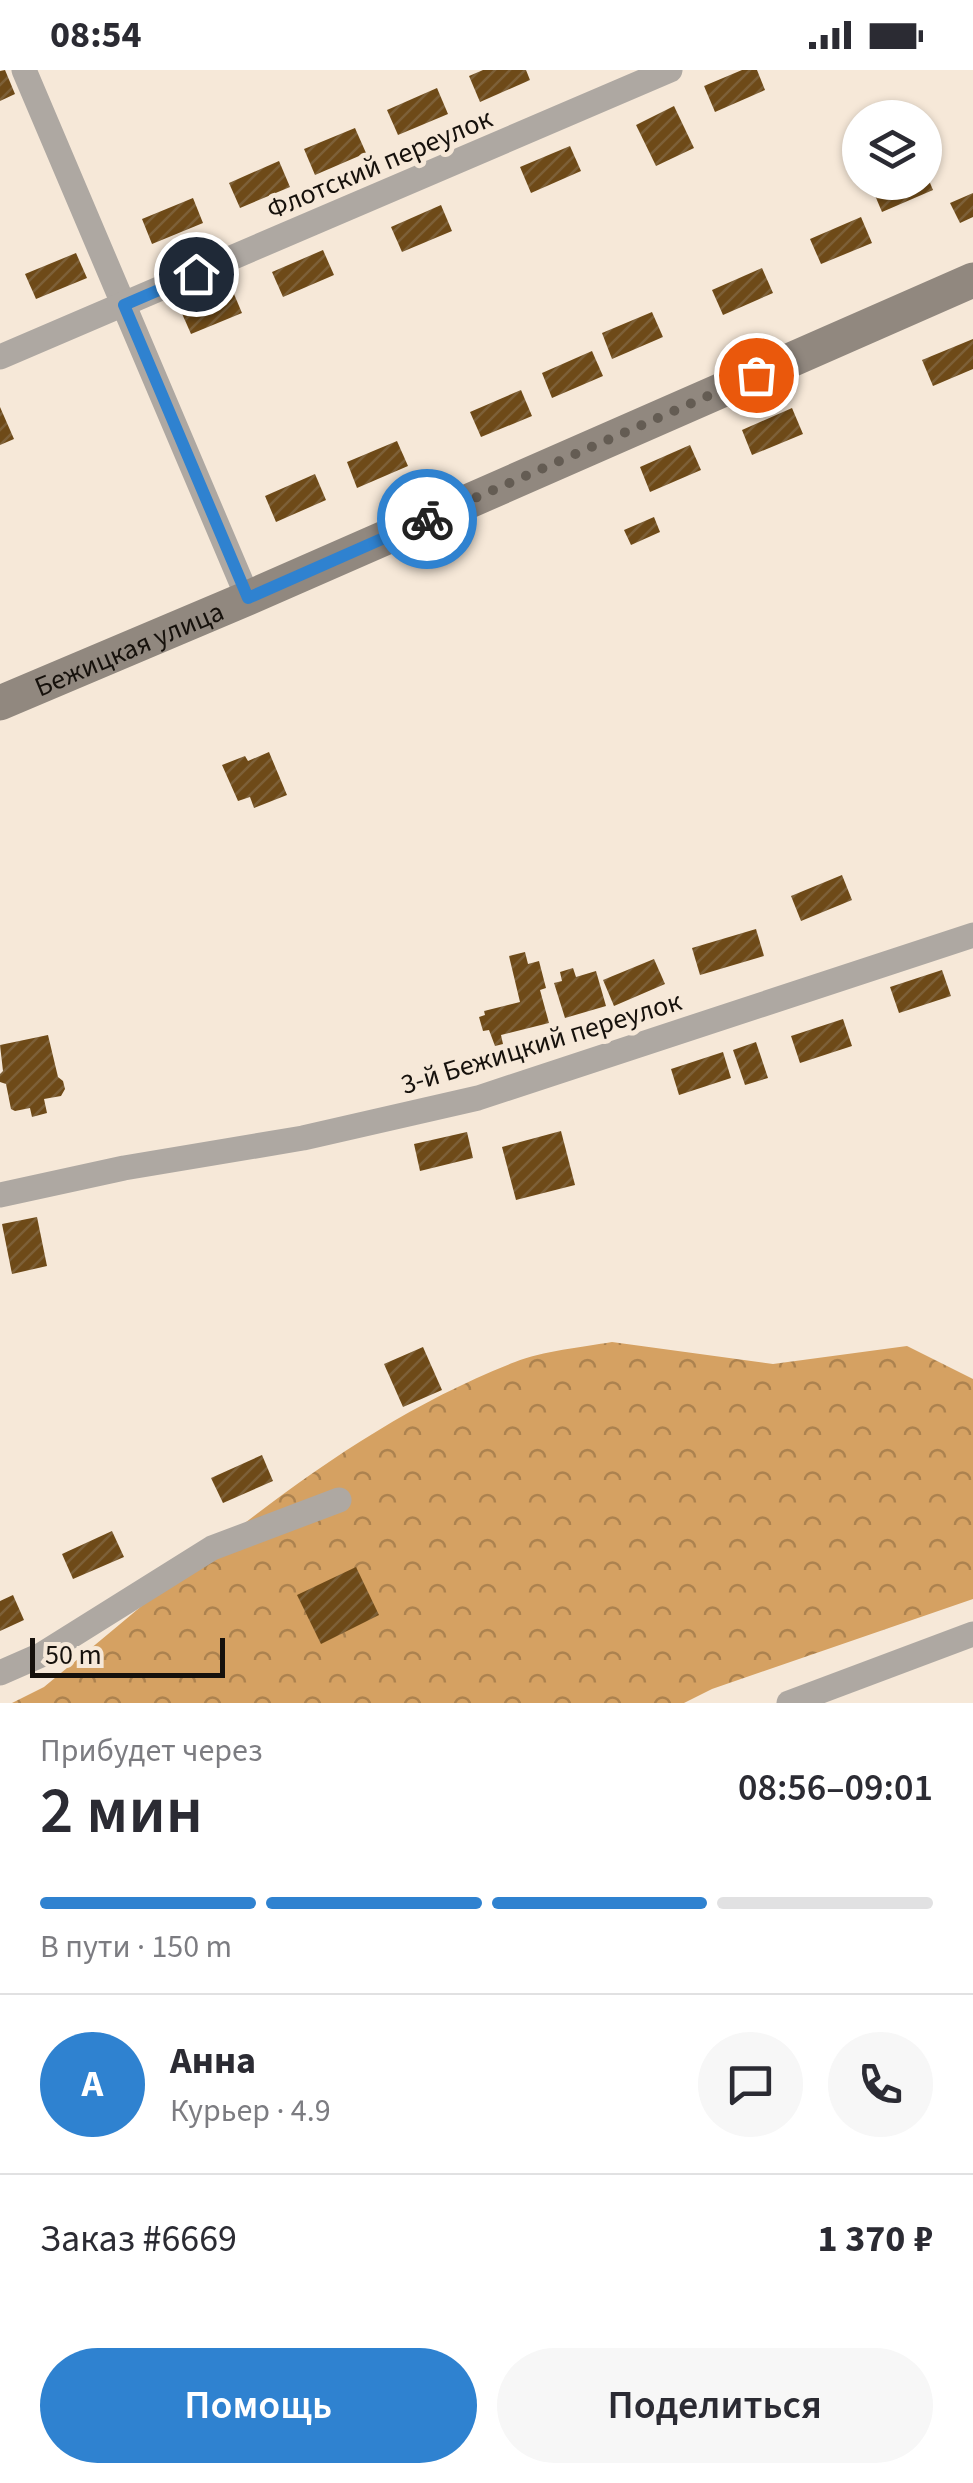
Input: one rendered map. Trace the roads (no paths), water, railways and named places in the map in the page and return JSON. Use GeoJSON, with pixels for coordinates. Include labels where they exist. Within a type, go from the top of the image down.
{"type":"FeatureCollection","features":[{"type":"Feature","properties":{"kind":"street"},"geometry":{"type":"LineString","coordinates":[[24,70],[248,598]]}},
{"type":"Feature","properties":{"kind":"street","name":"Флотский переулок"},"geometry":{"type":"LineString","coordinates":[[0,357],[670,70]]}},
{"type":"Feature","properties":{"kind":"street","name":"Бежицкая улица"},"geometry":{"type":"LineString","coordinates":[[0,703],[973,280]]}},
{"type":"Feature","properties":{"kind":"street","name":"3-й Бежицкий переулок"},"geometry":{"type":"LineString","coordinates":[[0,1195],[124,1168],[302,1138],[478,1098],[973,936]]}},
{"type":"Feature","properties":{"kind":"street"},"geometry":{"type":"LineString","coordinates":[[0,1673],[41,1655],[212,1548],[339,1500]]}},
{"type":"Feature","properties":{"kind":"street"},"geometry":{"type":"LineString","coordinates":[[789,1703],[973,1634]]}}]}
